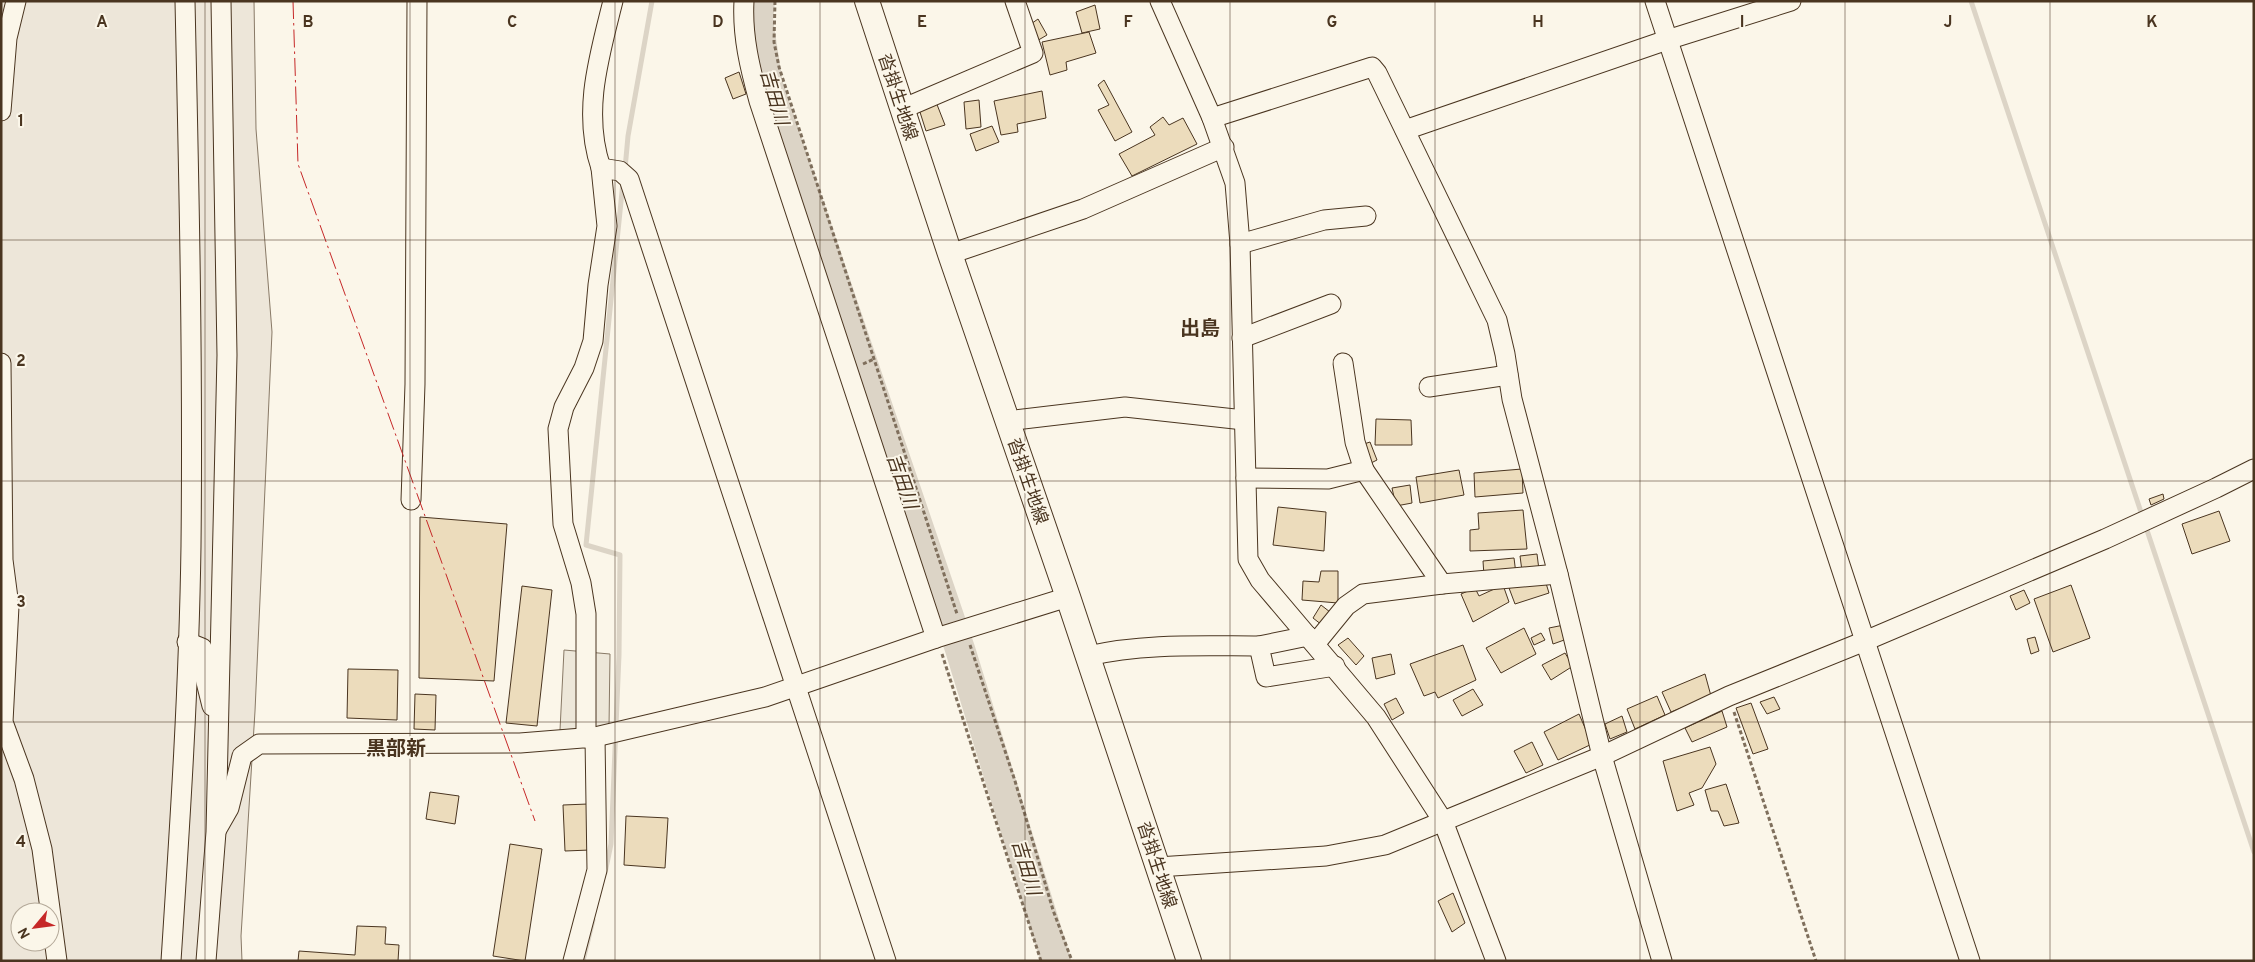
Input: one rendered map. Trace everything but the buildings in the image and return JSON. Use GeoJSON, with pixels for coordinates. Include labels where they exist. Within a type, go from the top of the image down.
{"type":"FeatureCollection","features":[{"type":"Feature","properties":{"kind":"main road","name":"沓掛生地線"},"geometry":{"type":"LineString","coordinates":[[867,1],[950,254],[1088,656],[1189,961]]}},
{"type":"Feature","properties":{"kind":"street"},"geometry":{"type":"LineString","coordinates":[[1,111],[7,38],[16,1]]}},
{"type":"Feature","properties":{"kind":"street"},"geometry":{"type":"LineString","coordinates":[[171,961],[180,828],[191,547],[190,255],[185,1]]}},
{"type":"Feature","properties":{"kind":"street"},"geometry":{"type":"LineString","coordinates":[[206,961],[216,832],[227,355],[221,1]]}},
{"type":"Feature","properties":{"kind":"street"},"geometry":{"type":"LineString","coordinates":[[411,500],[415,384],[417,1]]}},
{"type":"Feature","properties":{"kind":"street"},"geometry":{"type":"LineString","coordinates":[[573,961],[597,870],[586,614],[581,583],[563,524],[558,430],[564,407],[584,368],[593,341],[598,285],[608,226],[601,168],[594,147],[591,109],[603,42],[613,1]]}},
{"type":"Feature","properties":{"kind":"street"},"geometry":{"type":"LineString","coordinates":[[744,1],[743,27],[748,61],[759,102],[937,638]]}},
{"type":"Feature","properties":{"kind":"street"},"geometry":{"type":"LineString","coordinates":[[902,110],[1033,54],[1014,1]]}},
{"type":"Feature","properties":{"kind":"street"},"geometry":{"type":"LineString","coordinates":[[1160,1],[1224,147],[1235,183],[1240,244],[1248,559],[1260,580],[1335,666],[1376,717],[1443,821],[1496,961]]}},
{"type":"Feature","properties":{"kind":"street"},"geometry":{"type":"LineString","coordinates":[[1655,1],[1970,961]]}},
{"type":"Feature","properties":{"kind":"street"},"geometry":{"type":"LineString","coordinates":[[1405,130],[1667,40],[1791,1]]}},
{"type":"Feature","properties":{"kind":"street"},"geometry":{"type":"LineString","coordinates":[[1212,118],[1372,67],[1377,73],[1497,320],[1512,399],[1558,574],[1602,756],[1662,961]]}},
{"type":"Feature","properties":{"kind":"street"},"geometry":{"type":"LineString","coordinates":[[950,254],[1083,209],[1224,147]]}},
{"type":"Feature","properties":{"kind":"street"},"geometry":{"type":"LineString","coordinates":[[601,168],[620,171],[629,180],[886,961]]}},
{"type":"Feature","properties":{"kind":"street"},"geometry":{"type":"LineString","coordinates":[[1240,244],[1324,220],[1366,216]]}},
{"type":"Feature","properties":{"kind":"street"},"geometry":{"type":"LineString","coordinates":[[1242,338],[1331,304]]}},
{"type":"Feature","properties":{"kind":"street"},"geometry":{"type":"LineString","coordinates":[[1,363],[3,560],[9,606],[3,722],[24,779],[42,849],[57,961]]}},
{"type":"Feature","properties":{"kind":"street"},"geometry":{"type":"LineString","coordinates":[[1343,363],[1356,442],[1364,470],[1442,584]]}},
{"type":"Feature","properties":{"kind":"street"},"geometry":{"type":"LineString","coordinates":[[1429,386],[1508,375]]}},
{"type":"Feature","properties":{"kind":"street"},"geometry":{"type":"LineString","coordinates":[[1007,421],[1125,407],[1244,420]]}},
{"type":"Feature","properties":{"kind":"street"},"geometry":{"type":"LineString","coordinates":[[1158,866],[1326,856],[1385,845],[1602,756],[1729,696],[1865,641],[2105,539],[2216,488],[2254,468]]}},
{"type":"Feature","properties":{"kind":"street"},"geometry":{"type":"LineString","coordinates":[[1246,478],[1328,479],[1364,470]]}},
{"type":"Feature","properties":{"kind":"street"},"geometry":{"type":"LineString","coordinates":[[1088,656],[1104,652],[1161,647],[1259,646],[1312,640],[1346,606],[1363,594],[1442,584],[1558,574]]}},
{"type":"Feature","properties":{"kind":"street"},"geometry":{"type":"LineString","coordinates":[[216,832],[229,808],[242,756],[259,744],[520,743],[590,738],[756,699],[937,638],[1068,597]]}},
{"type":"Feature","properties":{"kind":"street"},"geometry":{"type":"LineString","coordinates":[[187,642],[202,648],[204,674],[218,729]]}},
{"type":"Feature","properties":{"kind":"street"},"geometry":{"type":"LineString","coordinates":[[1259,646],[1266,677],[1335,666]]}},
{"type":"Feature","properties":{"kind":"path"},"geometry":{"type":"LineString","coordinates":[[775,1],[774,42],[779,67],[938,557],[959,620],[966,629],[1015,781],[1053,910],[1072,961]]}},
{"type":"Feature","properties":{"kind":"path"},"geometry":{"type":"LineString","coordinates":[[937,638],[1041,961]]}},
{"type":"Feature","properties":{"kind":"path"},"geometry":{"type":"LineString","coordinates":[[1729,696],[1816,961]]}},
{"type":"Feature","properties":{"kind":"shaded area"},"geometry":{"type":"Polygon","coordinates":[[[1,1],[254,1],[256,129],[272,332],[255,711],[241,936],[242,961],[1,961],[1,1]]]}},
{"type":"Feature","properties":{"kind":"shaded area"},"geometry":{"type":"Polygon","coordinates":[[[564,650],[610,654],[609,727],[560,730],[564,650]]]}},
{"type":"Feature","properties":{"kind":"waterway"},"geometry":{"type":"LineString","coordinates":[[625,169],[628,136],[652,1]]}},
{"type":"Feature","properties":{"kind":"waterway","name":"吉田川"},"geometry":{"type":"LineString","coordinates":[[760,1],[758,20],[768,85],[960,649],[1056,961]]}},
{"type":"Feature","properties":{"kind":"waterway"},"geometry":{"type":"LineString","coordinates":[[1971,1],[2254,852]]}},
{"type":"Feature","properties":{"kind":"waterway"},"geometry":{"type":"LineString","coordinates":[[605,873],[611,844],[619,655],[620,555],[586,545],[623,182]]}},
{"type":"Feature","properties":{"kind":"waterway"},"geometry":{"type":"LineString","coordinates":[[583,961],[593,920]]}},
{"type":"Feature","properties":{"kind":"power"},"geometry":{"type":"LineString","coordinates":[[293,1],[298,164],[535,821]]}},
{"type":"Feature","properties":{"kind":"district","name":"出島"},"geometry":{"type":"Point","coordinates":[1200,328]}},
{"type":"Feature","properties":{"kind":"district","name":"黒部新"},"geometry":{"type":"Point","coordinates":[396,748]}}]}
